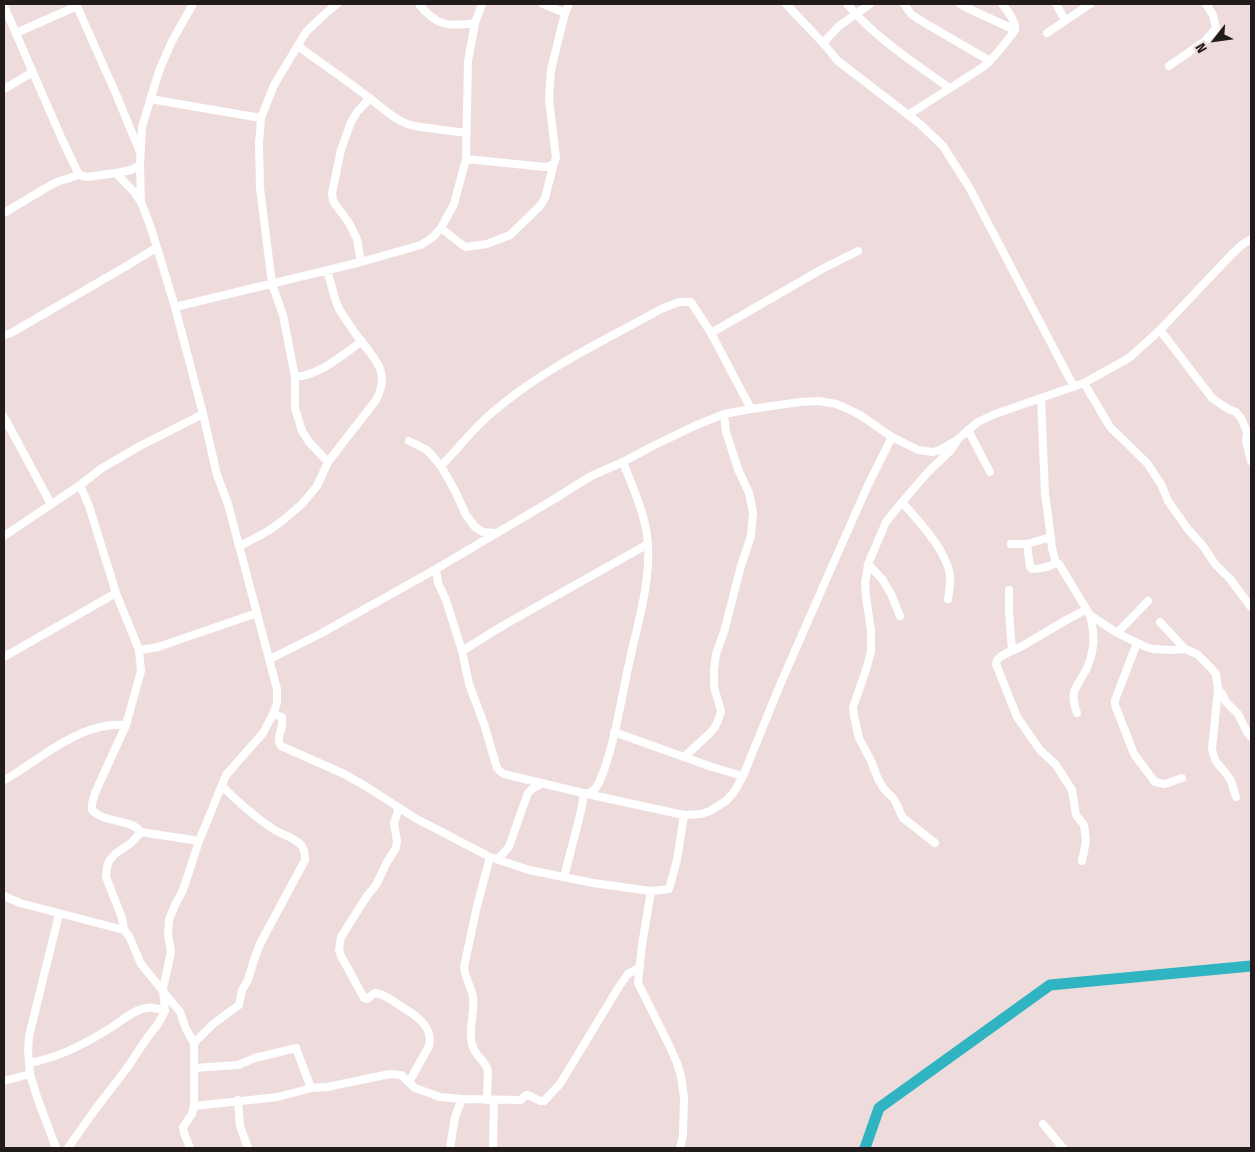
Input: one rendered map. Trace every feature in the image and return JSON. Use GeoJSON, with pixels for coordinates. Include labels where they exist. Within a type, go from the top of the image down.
{"type":"FeatureCollection","features":[{"type":"Feature","properties":{"kind":"street"},"geometry":{"type":"LineString","coordinates":[[68,1148],[158,1024],[165,1011],[162,989],[171,952],[168,934],[169,920],[183,890],[199,841],[226,775],[263,733],[277,703],[277,690],[270,659],[240,546],[218,475],[175,307],[142,202],[140,165],[142,127],[159,71],[172,42],[193,4]]}},
{"type":"Feature","properties":{"kind":"street"},"geometry":{"type":"LineString","coordinates":[[328,462],[309,442],[302,431],[295,408],[295,377],[283,315],[272,284],[260,188],[259,144],[261,118],[274,85],[310,28],[338,4]]}},
{"type":"Feature","properties":{"kind":"street"},"geometry":{"type":"LineString","coordinates":[[419,4],[437,22],[456,24],[475,22]]}},
{"type":"Feature","properties":{"kind":"street"},"geometry":{"type":"LineString","coordinates":[[175,307],[360,262],[421,245],[433,237],[441,228],[454,204],[466,159],[468,60],[475,22],[482,4]]}},
{"type":"Feature","properties":{"kind":"street"},"geometry":{"type":"LineString","coordinates":[[543,4],[565,13]]}},
{"type":"Feature","properties":{"kind":"street"},"geometry":{"type":"LineString","coordinates":[[441,228],[466,247],[487,244],[510,235],[540,206],[545,198],[556,158],[549,99],[551,70],[569,4]]}},
{"type":"Feature","properties":{"kind":"street"},"geometry":{"type":"LineString","coordinates":[[786,4],[843,65],[920,124],[943,146],[969,187],[1074,387]]}},
{"type":"Feature","properties":{"kind":"street"},"geometry":{"type":"LineString","coordinates":[[847,4],[855,14],[897,50],[949,88]]}},
{"type":"Feature","properties":{"kind":"street"},"geometry":{"type":"LineString","coordinates":[[823,43],[839,26],[870,4]]}},
{"type":"Feature","properties":{"kind":"street"},"geometry":{"type":"LineString","coordinates":[[904,4],[911,14],[918,19],[990,62]]}},
{"type":"Feature","properties":{"kind":"street"},"geometry":{"type":"LineString","coordinates":[[960,4],[1014,30]]}},
{"type":"Feature","properties":{"kind":"street"},"geometry":{"type":"LineString","coordinates":[[908,115],[990,62],[1014,30],[1015,24],[1002,4]]}},
{"type":"Feature","properties":{"kind":"street"},"geometry":{"type":"LineString","coordinates":[[1056,4],[1065,20]]}},
{"type":"Feature","properties":{"kind":"street"},"geometry":{"type":"LineString","coordinates":[[1046,33],[1090,4]]}},
{"type":"Feature","properties":{"kind":"street"},"geometry":{"type":"LineString","coordinates":[[1169,66],[1205,41],[1216,28],[1214,18],[1206,4]]}},
{"type":"Feature","properties":{"kind":"street"},"geometry":{"type":"LineString","coordinates":[[16,33],[77,5],[141,154]]}},
{"type":"Feature","properties":{"kind":"street"},"geometry":{"type":"LineString","coordinates":[[4,6],[79,175]]}},
{"type":"Feature","properties":{"kind":"street"},"geometry":{"type":"LineString","coordinates":[[298,46],[396,119],[406,124],[466,134]]}},
{"type":"Feature","properties":{"kind":"street"},"geometry":{"type":"LineString","coordinates":[[4,88],[34,72]]}},
{"type":"Feature","properties":{"kind":"street"},"geometry":{"type":"LineString","coordinates":[[360,262],[357,239],[333,201],[332,193],[341,150],[351,122],[357,112],[370,98]]}},
{"type":"Feature","properties":{"kind":"street"},"geometry":{"type":"LineString","coordinates":[[150,99],[261,118]]}},
{"type":"Feature","properties":{"kind":"street"},"geometry":{"type":"LineString","coordinates":[[466,159],[545,168],[554,163]]}},
{"type":"Feature","properties":{"kind":"street"},"geometry":{"type":"LineString","coordinates":[[4,213],[57,182],[79,175],[87,177],[131,170],[140,165]]}},
{"type":"Feature","properties":{"kind":"street"},"geometry":{"type":"LineString","coordinates":[[116,173],[142,202]]}},
{"type":"Feature","properties":{"kind":"street"},"geometry":{"type":"LineString","coordinates":[[270,659],[320,634],[436,569],[497,534],[590,476],[623,462],[675,435],[724,414],[750,408],[819,401],[836,404],[918,450],[928,452],[940,450],[957,440],[978,422],[995,414],[1084,383],[1129,358],[1160,330],[1233,253],[1251,239]]}},
{"type":"Feature","properties":{"kind":"street"},"geometry":{"type":"LineString","coordinates":[[4,335],[11,333],[156,248]]}},
{"type":"Feature","properties":{"kind":"street"},"geometry":{"type":"LineString","coordinates":[[711,333],[824,268],[858,251]]}},
{"type":"Feature","properties":{"kind":"street"},"geometry":{"type":"LineString","coordinates":[[240,546],[268,531],[302,504],[318,486],[328,462],[376,400],[381,389],[382,380],[379,365],[339,309],[328,270]]}},
{"type":"Feature","properties":{"kind":"street"},"geometry":{"type":"LineString","coordinates":[[441,466],[479,424],[550,369],[661,309],[679,302],[691,302],[711,333],[750,408]]}},
{"type":"Feature","properties":{"kind":"street"},"geometry":{"type":"LineString","coordinates":[[1160,330],[1212,398],[1236,412],[1241,418],[1247,432],[1246,441],[1251,461]]}},
{"type":"Feature","properties":{"kind":"street"},"geometry":{"type":"LineString","coordinates":[[295,377],[313,373],[362,341]]}},
{"type":"Feature","properties":{"kind":"street"},"geometry":{"type":"LineString","coordinates":[[1084,383],[1110,427],[1147,464],[1161,484],[1168,501],[1187,528],[1251,607]]}},
{"type":"Feature","properties":{"kind":"street"},"geometry":{"type":"LineString","coordinates":[[1041,398],[1045,494],[1052,548],[1056,563],[1059,564],[1088,613],[1094,630],[1094,641],[1086,669],[1073,692],[1077,713]]}},
{"type":"Feature","properties":{"kind":"street"},"geometry":{"type":"LineString","coordinates":[[4,536],[102,468],[203,414]]}},
{"type":"Feature","properties":{"kind":"street"},"geometry":{"type":"LineString","coordinates":[[684,757],[715,727],[720,718],[721,711],[714,687],[716,654],[751,536],[753,512],[749,493],[738,469],[726,432],[724,414]]}},
{"type":"Feature","properties":{"kind":"street"},"geometry":{"type":"LineString","coordinates":[[4,417],[51,504]]}},
{"type":"Feature","properties":{"kind":"street"},"geometry":{"type":"LineString","coordinates":[[968,430],[990,472]]}},
{"type":"Feature","properties":{"kind":"street"},"geometry":{"type":"LineString","coordinates":[[436,569],[438,583],[446,600],[462,651],[469,684],[484,724],[497,768],[501,772],[541,784],[684,815],[701,814],[726,801],[734,792],[743,776],[814,607],[868,485],[892,437]]}},
{"type":"Feature","properties":{"kind":"street"},"geometry":{"type":"LineString","coordinates":[[935,843],[903,818],[894,799],[884,789],[860,740],[853,707],[871,652],[871,630],[866,590],[868,564],[886,522],[928,472],[952,450],[957,440]]}},
{"type":"Feature","properties":{"kind":"street"},"geometry":{"type":"LineString","coordinates":[[410,441],[427,450],[441,466],[466,515],[475,528],[483,532],[497,534]]}},
{"type":"Feature","properties":{"kind":"street"},"geometry":{"type":"LineString","coordinates":[[586,794],[595,790],[601,779],[614,732],[639,625],[649,564],[648,544],[642,511],[623,462]]}},
{"type":"Feature","properties":{"kind":"street"},"geometry":{"type":"LineString","coordinates":[[80,485],[93,517],[116,593],[139,650],[140,675],[126,725],[94,793],[92,810],[103,818],[136,827],[141,832],[199,841]]}},
{"type":"Feature","properties":{"kind":"street"},"geometry":{"type":"LineString","coordinates":[[902,502],[933,539],[948,567],[950,583],[948,599]]}},
{"type":"Feature","properties":{"kind":"street"},"geometry":{"type":"LineString","coordinates":[[1011,544],[1027,544],[1051,537]]}},
{"type":"Feature","properties":{"kind":"street"},"geometry":{"type":"LineString","coordinates":[[462,651],[504,625],[648,544]]}},
{"type":"Feature","properties":{"kind":"street"},"geometry":{"type":"LineString","coordinates":[[1027,544],[1030,567],[1032,569],[1051,566],[1056,563]]}},
{"type":"Feature","properties":{"kind":"street"},"geometry":{"type":"LineString","coordinates":[[868,564],[882,579],[891,594],[900,616]]}},
{"type":"Feature","properties":{"kind":"street"},"geometry":{"type":"LineString","coordinates":[[1008,590],[1012,650]]}},
{"type":"Feature","properties":{"kind":"street"},"geometry":{"type":"LineString","coordinates":[[4,657],[116,593]]}},
{"type":"Feature","properties":{"kind":"street"},"geometry":{"type":"LineString","coordinates":[[1117,633],[1148,601]]}},
{"type":"Feature","properties":{"kind":"street"},"geometry":{"type":"LineString","coordinates":[[139,650],[161,646],[257,613]]}},
{"type":"Feature","properties":{"kind":"street"},"geometry":{"type":"LineString","coordinates":[[1088,613],[1117,633],[1153,649],[1185,649]]}},
{"type":"Feature","properties":{"kind":"street"},"geometry":{"type":"LineString","coordinates":[[1082,861],[1086,840],[1084,825],[1076,815],[1072,790],[1056,765],[1040,750],[1017,717],[996,664],[1000,657],[1012,650],[1088,613]]}},
{"type":"Feature","properties":{"kind":"street"},"geometry":{"type":"LineString","coordinates":[[1160,622],[1185,649],[1196,654],[1216,674],[1218,689],[1212,749],[1216,764],[1227,774],[1236,797]]}},
{"type":"Feature","properties":{"kind":"street"},"geometry":{"type":"LineString","coordinates":[[1138,643],[1114,700],[1115,705],[1134,754],[1155,782],[1165,784],[1182,778]]}},
{"type":"Feature","properties":{"kind":"street"},"geometry":{"type":"LineString","coordinates":[[1218,689],[1226,702],[1238,714],[1251,737]]}},
{"type":"Feature","properties":{"kind":"street"},"geometry":{"type":"LineString","coordinates":[[273,714],[282,716],[282,726],[278,740],[281,746],[344,774],[415,818],[498,860],[529,870],[593,883],[651,891],[669,889],[677,860],[684,815]]}},
{"type":"Feature","properties":{"kind":"street"},"geometry":{"type":"LineString","coordinates":[[4,780],[22,771],[70,738],[112,725],[126,725]]}},
{"type":"Feature","properties":{"kind":"street"},"geometry":{"type":"LineString","coordinates":[[614,732],[743,776]]}},
{"type":"Feature","properties":{"kind":"street"},"geometry":{"type":"LineString","coordinates":[[498,860],[509,848],[528,793],[541,784]]}},
{"type":"Feature","properties":{"kind":"street"},"geometry":{"type":"LineString","coordinates":[[194,1043],[214,1024],[239,1005],[242,990],[248,980],[260,944],[305,860],[304,850],[301,845],[259,819],[243,807],[222,786]]}},
{"type":"Feature","properties":{"kind":"street"},"geometry":{"type":"LineString","coordinates":[[564,877],[586,794]]}},
{"type":"Feature","properties":{"kind":"street"},"geometry":{"type":"LineString","coordinates":[[399,808],[394,823],[397,841],[396,848],[376,885],[341,937],[339,950],[364,998],[367,999],[375,993],[384,995],[417,1016],[425,1025],[430,1036],[429,1046],[409,1082]]}},
{"type":"Feature","properties":{"kind":"street"},"geometry":{"type":"LineString","coordinates":[[141,832],[131,843],[115,854],[107,867],[106,877],[122,918],[124,930],[129,936],[141,964],[180,1012],[186,1029],[194,1043],[194,1106],[192,1114],[183,1127],[190,1148]]}},
{"type":"Feature","properties":{"kind":"street"},"geometry":{"type":"LineString","coordinates":[[490,856],[464,967],[473,999],[471,1042],[488,1071],[493,1148]]}},
{"type":"Feature","properties":{"kind":"street"},"geometry":{"type":"LineString","coordinates":[[651,891],[638,983],[673,1054],[681,1076],[684,1096],[683,1135],[680,1148]]}},
{"type":"Feature","properties":{"kind":"street"},"geometry":{"type":"LineString","coordinates":[[4,896],[20,904],[124,930]]}},
{"type":"Feature","properties":{"kind":"street"},"geometry":{"type":"LineString","coordinates":[[56,1148],[30,1074],[29,1036],[59,914]]}},
{"type":"Feature","properties":{"kind":"street"},"geometry":{"type":"LineString","coordinates":[[194,1106],[278,1097],[311,1088],[327,1087],[390,1074],[401,1076],[412,1086],[440,1097],[521,1100],[527,1095],[540,1101],[546,1100],[560,1084],[620,985],[628,974],[640,967]]}},
{"type":"Feature","properties":{"kind":"street"},"geometry":{"type":"LineString","coordinates":[[29,1063],[45,1060],[88,1041],[128,1016],[145,1008],[165,1011]]}},
{"type":"Feature","properties":{"kind":"street"},"geometry":{"type":"LineString","coordinates":[[195,1068],[238,1065],[255,1058],[296,1049],[311,1088]]}},
{"type":"Feature","properties":{"kind":"street"},"geometry":{"type":"LineString","coordinates":[[4,1081],[30,1074]]}},
{"type":"Feature","properties":{"kind":"street"},"geometry":{"type":"LineString","coordinates":[[450,1148],[455,1118],[462,1099]]}},
{"type":"Feature","properties":{"kind":"street"},"geometry":{"type":"LineString","coordinates":[[238,1100],[240,1126],[248,1148]]}},
{"type":"Feature","properties":{"kind":"street"},"geometry":{"type":"LineString","coordinates":[[1043,1124],[1063,1148]]}},
{"type":"Feature","properties":{"kind":"waterway"},"geometry":{"type":"LineString","coordinates":[[865,1148],[879,1108],[1050,985],[1251,966]]}}]}
